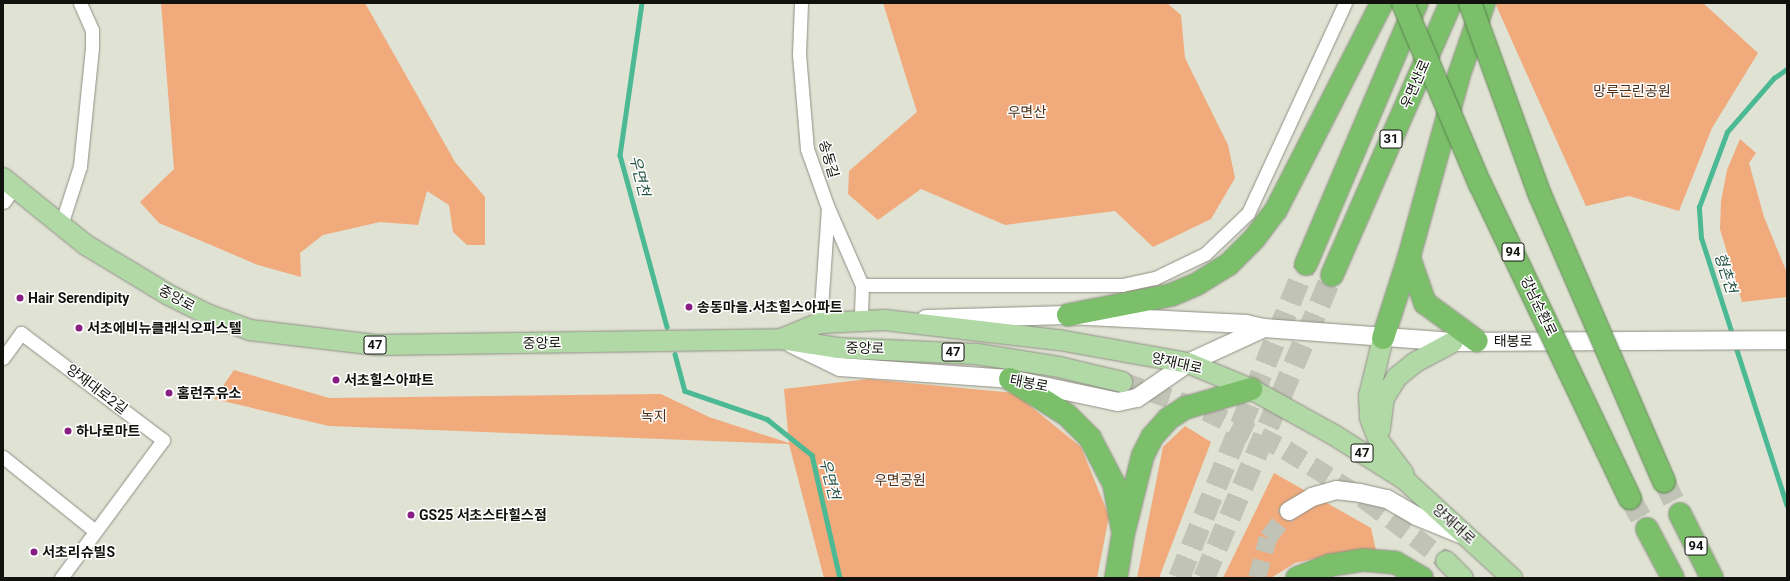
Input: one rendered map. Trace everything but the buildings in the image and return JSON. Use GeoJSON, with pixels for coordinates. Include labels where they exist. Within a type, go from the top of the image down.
{"type":"FeatureCollection","features":[{"type":"Feature","properties":{"kind":"highway"},"geometry":{"type":"LineString","coordinates":[[1068,315],[1171,295],[1197,284],[1229,264],[1249,244],[1276,210],[1382,3]]}},
{"type":"Feature","properties":{"kind":"highway","name":"강남순환로"},"geometry":{"type":"LineString","coordinates":[[1403,3],[1480,184],[1630,498]]}},
{"type":"Feature","properties":{"kind":"highway","name":"우면산로"},"geometry":{"type":"LineString","coordinates":[[1306,264],[1417,3]]}},
{"type":"Feature","properties":{"kind":"highway","name":"우면산로"},"geometry":{"type":"LineString","coordinates":[[1332,275],[1451,3]]}},
{"type":"Feature","properties":{"kind":"highway"},"geometry":{"type":"LineString","coordinates":[[1470,3],[1540,195],[1664,481]]}},
{"type":"Feature","properties":{"kind":"highway"},"geometry":{"type":"LineString","coordinates":[[1383,338],[1410,257],[1459,75],[1484,3]]}},
{"type":"Feature","properties":{"kind":"highway"},"geometry":{"type":"LineString","coordinates":[[1410,257],[1425,303],[1477,341]]}},
{"type":"Feature","properties":{"kind":"highway"},"geometry":{"type":"LineString","coordinates":[[1010,379],[1067,415],[1090,438],[1114,484],[1123,535]]}},
{"type":"Feature","properties":{"kind":"highway"},"geometry":{"type":"LineString","coordinates":[[1116,578],[1123,535],[1143,455],[1160,427],[1184,408],[1251,390]]}},
{"type":"Feature","properties":{"kind":"highway","name":"94"},"geometry":{"type":"LineString","coordinates":[[1680,514],[1712,578]]}},
{"type":"Feature","properties":{"kind":"highway","name":"94"},"geometry":{"type":"LineString","coordinates":[[1647,529],[1673,578]]}},
{"type":"Feature","properties":{"kind":"highway"},"geometry":{"type":"LineString","coordinates":[[1297,578],[1332,565],[1364,560],[1396,563],[1422,578]]}},
{"type":"Feature","properties":{"kind":"main road","name":"중앙로"},"geometry":{"type":"LineString","coordinates":[[6,188],[61,225],[86,245],[170,295],[209,315],[250,330],[375,346],[781,339],[838,348],[977,354],[1059,367],[1122,382]]}},
{"type":"Feature","properties":{"kind":"main road","name":"양재대로"},"geometry":{"type":"LineString","coordinates":[[781,339],[820,323],[885,320],[1059,340],[1188,363],[1251,390],[1334,435],[1413,487],[1512,578]]}},
{"type":"Feature","properties":{"kind":"main road"},"geometry":{"type":"LineString","coordinates":[[1383,338],[1368,406],[1379,441],[1413,487]]}},
{"type":"Feature","properties":{"kind":"main road"},"geometry":{"type":"LineString","coordinates":[[1379,441],[1381,409],[1397,377],[1414,363],[1453,342]]}},
{"type":"Feature","properties":{"kind":"main road"},"geometry":{"type":"LineString","coordinates":[[1446,561],[1463,578]]}},
{"type":"Feature","properties":{"kind":"street"},"geometry":{"type":"LineString","coordinates":[[61,225],[80,166],[92,47],[92,30],[80,3]]}},
{"type":"Feature","properties":{"kind":"street","name":"송동길"},"geometry":{"type":"LineString","coordinates":[[800,3],[799,54],[807,149],[828,208],[820,323]]}},
{"type":"Feature","properties":{"kind":"street"},"geometry":{"type":"LineString","coordinates":[[862,285],[1122,285],[1156,278],[1205,254],[1229,234],[1251,207],[1345,3]]}},
{"type":"Feature","properties":{"kind":"street"},"geometry":{"type":"LineString","coordinates":[[828,208],[862,285],[860,320]]}},
{"type":"Feature","properties":{"kind":"street","name":"태봉로"},"geometry":{"type":"LineString","coordinates":[[885,320],[1068,315],[1246,324],[1264,328],[1453,342],[1787,340]]}},
{"type":"Feature","properties":{"kind":"street","name":"태봉로"},"geometry":{"type":"LineString","coordinates":[[781,339],[840,367],[1010,379],[1118,402],[1137,398],[1188,363],[1264,328]]}},
{"type":"Feature","properties":{"kind":"street","name":"양재대로2길"},"geometry":{"type":"LineString","coordinates":[[3,358],[21,333],[163,440],[61,578]]}},
{"type":"Feature","properties":{"kind":"street"},"geometry":{"type":"LineString","coordinates":[[3,457],[95,531]]}},
{"type":"Feature","properties":{"kind":"street"},"geometry":{"type":"LineString","coordinates":[[1289,511],[1312,497],[1336,490],[1360,493],[1387,499],[1416,516],[1469,537]]}},
{"type":"Feature","properties":{"kind":"green space"},"geometry":{"type":"Polygon","coordinates":[[[161,3],[365,3],[455,162],[485,197],[485,245],[467,245],[453,232],[449,205],[427,191],[418,225],[380,222],[323,235],[300,253],[301,277],[258,265],[159,223],[140,202],[174,169],[161,3]]]}},
{"type":"Feature","properties":{"kind":"green space","name":"우면산"},"geometry":{"type":"Polygon","coordinates":[[[883,3],[1167,3],[1181,15],[1185,58],[1228,145],[1235,178],[1211,219],[1153,247],[1115,211],[1005,225],[921,189],[878,220],[848,194],[849,171],[917,112],[883,3]]]}},
{"type":"Feature","properties":{"kind":"green space","name":"망루근린공원"},"geometry":{"type":"Polygon","coordinates":[[[1495,3],[1703,3],[1758,53],[1712,128],[1679,211],[1629,196],[1586,206],[1495,3]]]}},
{"type":"Feature","properties":{"kind":"green space"},"geometry":{"type":"Polygon","coordinates":[[[1740,139],[1756,153],[1749,163],[1764,217],[1787,273],[1787,297],[1742,302],[1720,229],[1721,201],[1727,170],[1740,139]]]}},
{"type":"Feature","properties":{"kind":"green space","name":"우면공원"},"geometry":{"type":"Polygon","coordinates":[[[234,370],[329,398],[661,394],[709,417],[789,443],[784,389],[868,379],[1014,393],[1081,447],[1109,516],[1097,578],[824,578],[789,444],[329,426],[214,399],[234,370]]]}},
{"type":"Feature","properties":{"kind":"green space"},"geometry":{"type":"Polygon","coordinates":[[[1185,426],[1211,442],[1159,578],[1137,578],[1163,447],[1185,426]]]}},
{"type":"Feature","properties":{"kind":"green space"},"geometry":{"type":"Polygon","coordinates":[[[1274,473],[1371,528],[1376,550],[1341,553],[1295,563],[1271,578],[1223,578],[1274,473]]]}},
{"type":"Feature","properties":{"kind":"waterway","name":"우면천"},"geometry":{"type":"LineString","coordinates":[[642,3],[620,155],[667,327]]}},
{"type":"Feature","properties":{"kind":"waterway","name":"형촌천"},"geometry":{"type":"LineString","coordinates":[[1733,337],[1701,238],[1699,207],[1727,132],[1774,78],[1787,69]]}},
{"type":"Feature","properties":{"kind":"waterway","name":"형촌천"},"geometry":{"type":"LineString","coordinates":[[1735,344],[1787,505]]}},
{"type":"Feature","properties":{"kind":"waterway","name":"우면천"},"geometry":{"type":"LineString","coordinates":[[675,354],[685,391],[767,419],[812,455],[840,578]]}},
{"type":"Feature","properties":{"kind":"tunnel"},"geometry":{"type":"LineString","coordinates":[[1179,578],[1306,264]]}},
{"type":"Feature","properties":{"kind":"tunnel"},"geometry":{"type":"LineString","coordinates":[[1204,578],[1332,275]]}},
{"type":"Feature","properties":{"kind":"tunnel"},"geometry":{"type":"LineString","coordinates":[[1122,382],[1206,411],[1286,450],[1367,501],[1446,561]]}},
{"type":"Feature","properties":{"kind":"tunnel"},"geometry":{"type":"LineString","coordinates":[[1664,481],[1680,514]]}},
{"type":"Feature","properties":{"kind":"tunnel"},"geometry":{"type":"LineString","coordinates":[[1630,498],[1647,529]]}},
{"type":"Feature","properties":{"kind":"tunnel"},"geometry":{"type":"LineString","coordinates":[[1257,578],[1268,538],[1289,511]]}},
{"type":"Feature","properties":{"kind":"place","name":"Hair Serendipity"},"geometry":{"type":"Point","coordinates":[20,298]}},
{"type":"Feature","properties":{"kind":"place","name":"송동마을.서초힐스아파트"},"geometry":{"type":"Point","coordinates":[689,307]}},
{"type":"Feature","properties":{"kind":"place","name":"서초에비뉴클래식오피스텔"},"geometry":{"type":"Point","coordinates":[79,328]}},
{"type":"Feature","properties":{"kind":"place","name":"서초힐스아파트"},"geometry":{"type":"Point","coordinates":[336,380]}},
{"type":"Feature","properties":{"kind":"place","name":"홈런주유소"},"geometry":{"type":"Point","coordinates":[169,393]}},
{"type":"Feature","properties":{"kind":"place","name":"하나로마트"},"geometry":{"type":"Point","coordinates":[68,431]}},
{"type":"Feature","properties":{"kind":"place","name":"GS25 서초스타힐스점"},"geometry":{"type":"Point","coordinates":[411,515]}},
{"type":"Feature","properties":{"kind":"place","name":"서초리슈빌S"},"geometry":{"type":"Point","coordinates":[34,552]}},
{"type":"Feature","properties":{"kind":"park label","name":"녹지"},"geometry":{"type":"Point","coordinates":[654,416]}}]}
